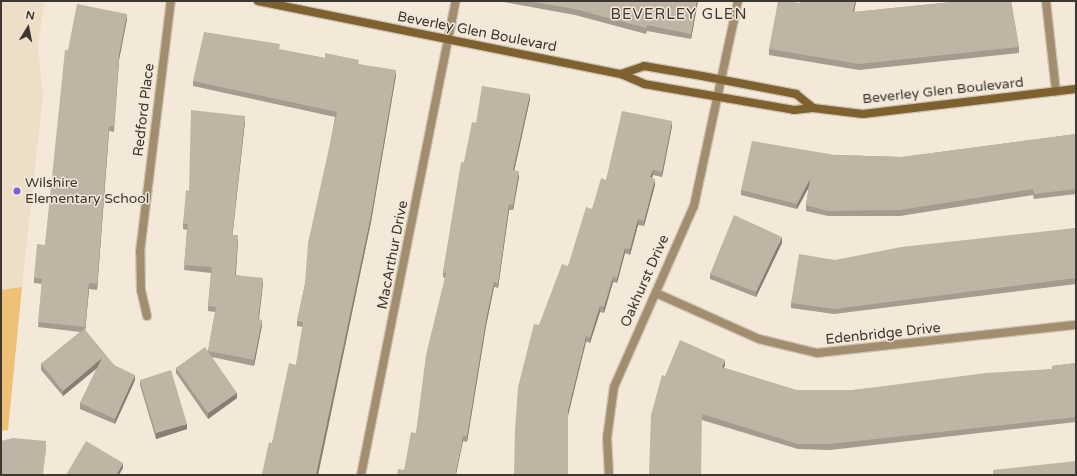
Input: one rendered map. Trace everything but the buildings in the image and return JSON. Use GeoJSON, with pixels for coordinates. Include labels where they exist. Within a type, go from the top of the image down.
{"type":"FeatureCollection","features":[{"type":"Feature","properties":{"kind":"street","name":"Redford Place"},"geometry":{"type":"LineString","coordinates":[[147,316],[141,291],[140,252],[171,1]]}},
{"type":"Feature","properties":{"kind":"street","name":"Beverley Glen Boulevard"},"geometry":{"type":"LineString","coordinates":[[258,1],[621,74],[644,84],[717,99],[794,110],[813,108],[863,114],[1076,89]]}},
{"type":"Feature","properties":{"kind":"street","name":"MacArthur Drive"},"geometry":{"type":"LineString","coordinates":[[361,475],[456,1]]}},
{"type":"Feature","properties":{"kind":"street","name":"Oakhurst Drive"},"geometry":{"type":"LineString","coordinates":[[609,475],[607,438],[614,387],[694,206],[738,1]]}},
{"type":"Feature","properties":{"kind":"street"},"geometry":{"type":"LineString","coordinates":[[1046,1],[1056,91]]}},
{"type":"Feature","properties":{"kind":"street"},"geometry":{"type":"LineString","coordinates":[[621,74],[644,66],[722,79],[796,94],[813,108]]}},
{"type":"Feature","properties":{"kind":"street","name":"Edenbridge Drive"},"geometry":{"type":"LineString","coordinates":[[656,293],[759,339],[817,353],[1076,325]]}},
{"type":"Feature","properties":{"kind":"shaded area","name":"Wilshire Elementary School"},"geometry":{"type":"Polygon","coordinates":[[[1,1],[44,3],[38,46],[43,95],[22,287],[1,290],[1,1]]]}},
{"type":"Feature","properties":{"kind":"shaded area"},"geometry":{"type":"Polygon","coordinates":[[[22,287],[8,430],[1,431],[1,290],[22,287]]]}},
{"type":"Feature","properties":{"kind":"place","name":"Wilshire Elementary School"},"geometry":{"type":"Point","coordinates":[17,191]}},
{"type":"Feature","properties":{"kind":"district","name":"BEVERLEY GLEN"},"geometry":{"type":"Point","coordinates":[679,15]}}]}
